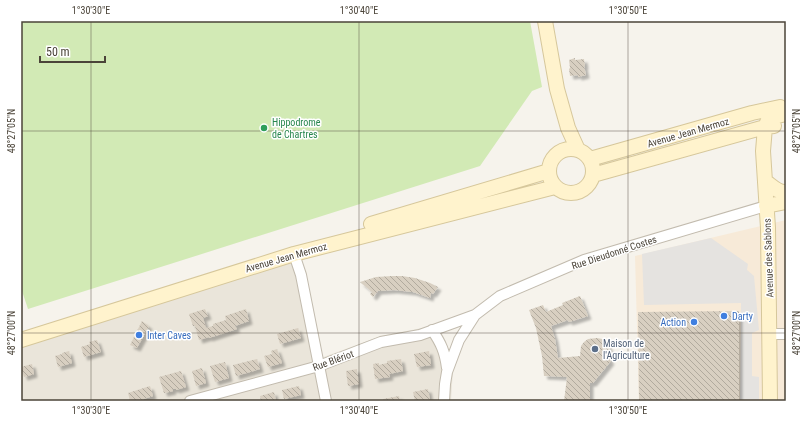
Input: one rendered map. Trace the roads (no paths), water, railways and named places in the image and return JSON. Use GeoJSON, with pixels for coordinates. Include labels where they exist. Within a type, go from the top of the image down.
{"type":"FeatureCollection","features":[{"type":"Feature","properties":{"kind":"main road"},"geometry":{"type":"LineString","coordinates":[[545,21],[560,102],[568,128],[578,150]]}},
{"type":"Feature","properties":{"kind":"main road"},"geometry":{"type":"LineString","coordinates":[[560,102],[563,126],[561,151]]}},
{"type":"Feature","properties":{"kind":"main road","name":"Avenue Jean Mermoz"},"geometry":{"type":"LineString","coordinates":[[590,159],[752,113],[786,105]]}},
{"type":"Feature","properties":{"kind":"main road"},"geometry":{"type":"LineString","coordinates":[[765,127],[769,118],[786,114]]}},
{"type":"Feature","properties":{"kind":"main road","name":"Avenue Jean Mermoz"},"geometry":{"type":"LineString","coordinates":[[593,175],[765,127],[786,123]]}},
{"type":"Feature","properties":{"kind":"main road","name":"Avenue des Sablons"},"geometry":{"type":"LineString","coordinates":[[765,127],[764,151],[768,228],[770,401]]}},
{"type":"Feature","properties":{"kind":"main road"},"geometry":{"type":"LineString","coordinates":[[732,136],[752,142],[764,151]]}},
{"type":"Feature","properties":{"kind":"main road"},"geometry":{"type":"LineString","coordinates":[[567,149],[578,150],[590,159],[593,175],[591,181],[587,187],[581,191],[568,193],[561,191],[555,187],[550,177],[549,171],[552,159],[561,151],[567,149]]}},
{"type":"Feature","properties":{"kind":"main road","name":"Avenue Jean Mermoz"},"geometry":{"type":"LineString","coordinates":[[21,330],[549,171]]}},
{"type":"Feature","properties":{"kind":"main road"},"geometry":{"type":"LineString","coordinates":[[765,181],[783,193],[786,192]]}},
{"type":"Feature","properties":{"kind":"main road","name":"Avenue Jean Mermoz"},"geometry":{"type":"LineString","coordinates":[[21,340],[294,254],[555,187]]}},
{"type":"Feature","properties":{"kind":"main road"},"geometry":{"type":"LineString","coordinates":[[766,206],[786,202]]}},
{"type":"Feature","properties":{"kind":"street","name":"Rue Dieudonné Costes"},"geometry":{"type":"LineString","coordinates":[[444,401],[444,384],[459,340],[475,315],[500,296],[584,260],[766,206]]}},
{"type":"Feature","properties":{"kind":"street"},"geometry":{"type":"LineString","coordinates":[[294,254],[301,275],[326,401]]}},
{"type":"Feature","properties":{"kind":"street","name":"Rue Blériot"},"geometry":{"type":"LineString","coordinates":[[190,401],[319,366],[382,342],[420,334],[475,315]]}},
{"type":"Feature","properties":{"kind":"street"},"geometry":{"type":"LineString","coordinates":[[447,325],[459,340]]}},
{"type":"Feature","properties":{"kind":"street","name":"Rue Dieudonné Costes"},"geometry":{"type":"LineString","coordinates":[[432,330],[441,342],[446,357],[447,372]]}},
{"type":"Feature","properties":{"kind":"street"},"geometry":{"type":"LineString","coordinates":[[770,334],[786,334]]}},
{"type":"Feature","properties":{"kind":"place","name":"Hippodrome de Chartres"},"geometry":{"type":"Point","coordinates":[264,128]}},
{"type":"Feature","properties":{"kind":"place","name":"Darty"},"geometry":{"type":"Point","coordinates":[724,316]}},
{"type":"Feature","properties":{"kind":"place","name":"Action"},"geometry":{"type":"Point","coordinates":[694,322]}},
{"type":"Feature","properties":{"kind":"place","name":"Inter Caves"},"geometry":{"type":"Point","coordinates":[139,335]}},
{"type":"Feature","properties":{"kind":"place","name":"Maison de l'Agriculture"},"geometry":{"type":"Point","coordinates":[595,349]}}]}
